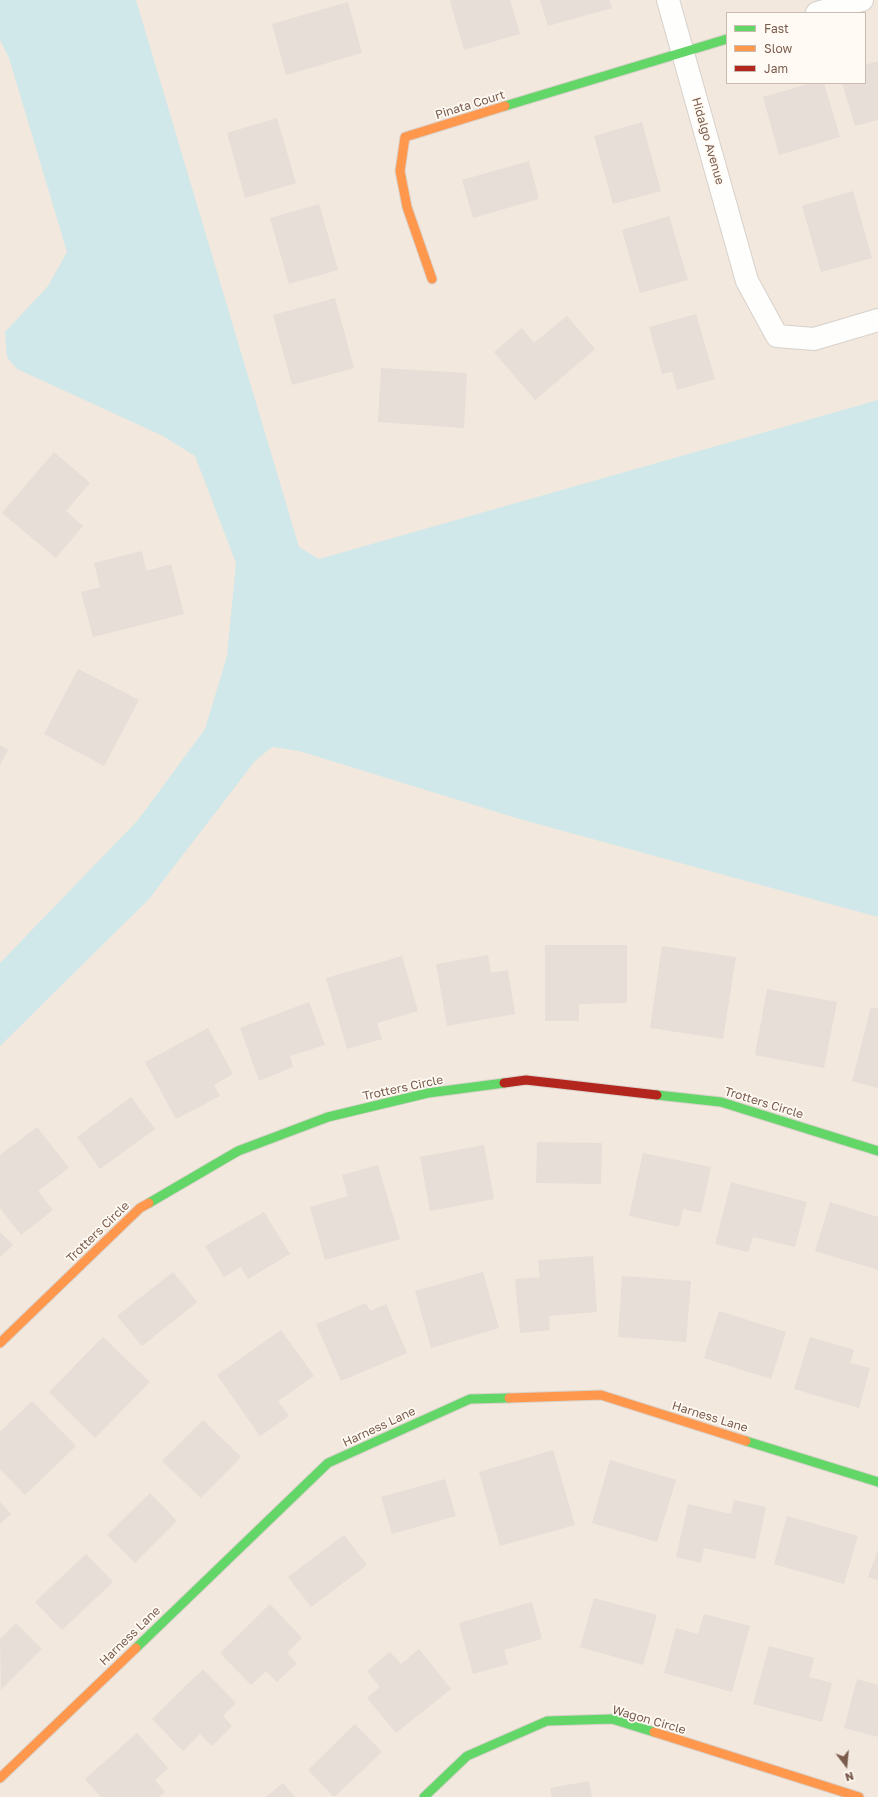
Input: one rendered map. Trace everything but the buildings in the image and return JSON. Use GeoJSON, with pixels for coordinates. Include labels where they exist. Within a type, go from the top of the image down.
{"type":"FeatureCollection","features":[{"type":"Feature","properties":{"kind":"street","name":"Hidalgo Avenue"},"geometry":{"type":"LineString","coordinates":[[668,0],[747,281],[777,336],[814,339],[878,320]]}},
{"type":"Feature","properties":{"kind":"street"},"geometry":{"type":"LineString","coordinates":[[820,12],[862,0]]}},
{"type":"Feature","properties":{"kind":"street"},"geometry":{"type":"LineString","coordinates":[[683,52],[726,39]]}},
{"type":"Feature","properties":{"kind":"street","name":"Pinata Court"},"geometry":{"type":"LineString","coordinates":[[432,279],[407,207],[400,171],[405,138],[683,52]]}},
{"type":"Feature","properties":{"kind":"street","name":"Trotters Circle"},"geometry":{"type":"LineString","coordinates":[[0,1343],[140,1208],[231,1155],[328,1117],[428,1093],[526,1080],[721,1102],[878,1151]]}},
{"type":"Feature","properties":{"kind":"street","name":"Harness Lane"},"geometry":{"type":"LineString","coordinates":[[0,1778],[328,1463],[470,1399],[601,1395],[878,1482]]}},
{"type":"Feature","properties":{"kind":"street","name":"Wagon Circle"},"geometry":{"type":"LineString","coordinates":[[424,1797],[467,1756],[547,1721],[612,1719],[859,1797]]}},
{"type":"Feature","properties":{"kind":"shaded area"},"geometry":{"type":"Polygon","coordinates":[[[0,0],[878,0],[878,1797],[0,1797],[0,0]]]}},
{"type":"Feature","properties":{"kind":"water"},"geometry":{"type":"Polygon","coordinates":[[[0,0],[136,0],[299,547],[319,559],[878,400],[878,917],[523,820],[299,751],[272,747],[255,761],[149,899],[0,1046],[0,963],[138,820],[205,729],[227,656],[236,563],[195,456],[163,436],[17,369],[7,357],[5,332],[48,286],[67,252],[9,58],[0,40],[0,0]]]}},
{"type":"Feature","properties":{"kind":"traffic: fast"},"geometry":{"type":"LineString","coordinates":[[505,106],[726,39]]}},
{"type":"Feature","properties":{"kind":"traffic: fast"},"geometry":{"type":"LineString","coordinates":[[149,1203],[238,1151],[328,1117],[428,1093],[504,1083]]}},
{"type":"Feature","properties":{"kind":"traffic: fast"},"geometry":{"type":"LineString","coordinates":[[657,1095],[721,1102],[878,1151]]}},
{"type":"Feature","properties":{"kind":"traffic: fast"},"geometry":{"type":"LineString","coordinates":[[136,1648],[328,1463],[470,1399],[509,1398]]}},
{"type":"Feature","properties":{"kind":"traffic: fast"},"geometry":{"type":"LineString","coordinates":[[746,1441],[878,1482]]}},
{"type":"Feature","properties":{"kind":"traffic: fast"},"geometry":{"type":"LineString","coordinates":[[424,1797],[467,1756],[547,1721],[612,1719],[654,1732]]}},
{"type":"Feature","properties":{"kind":"traffic: slow"},"geometry":{"type":"LineString","coordinates":[[432,279],[407,207],[400,171],[405,137],[505,106]]}},
{"type":"Feature","properties":{"kind":"traffic: slow"},"geometry":{"type":"LineString","coordinates":[[0,1343],[140,1208],[149,1203]]}},
{"type":"Feature","properties":{"kind":"traffic: slow"},"geometry":{"type":"LineString","coordinates":[[509,1398],[601,1395],[746,1441]]}},
{"type":"Feature","properties":{"kind":"traffic: slow"},"geometry":{"type":"LineString","coordinates":[[0,1778],[136,1648]]}},
{"type":"Feature","properties":{"kind":"traffic: slow"},"geometry":{"type":"LineString","coordinates":[[654,1732],[859,1797]]}},
{"type":"Feature","properties":{"kind":"traffic: jam"},"geometry":{"type":"LineString","coordinates":[[504,1083],[526,1080],[657,1095]]}}]}
